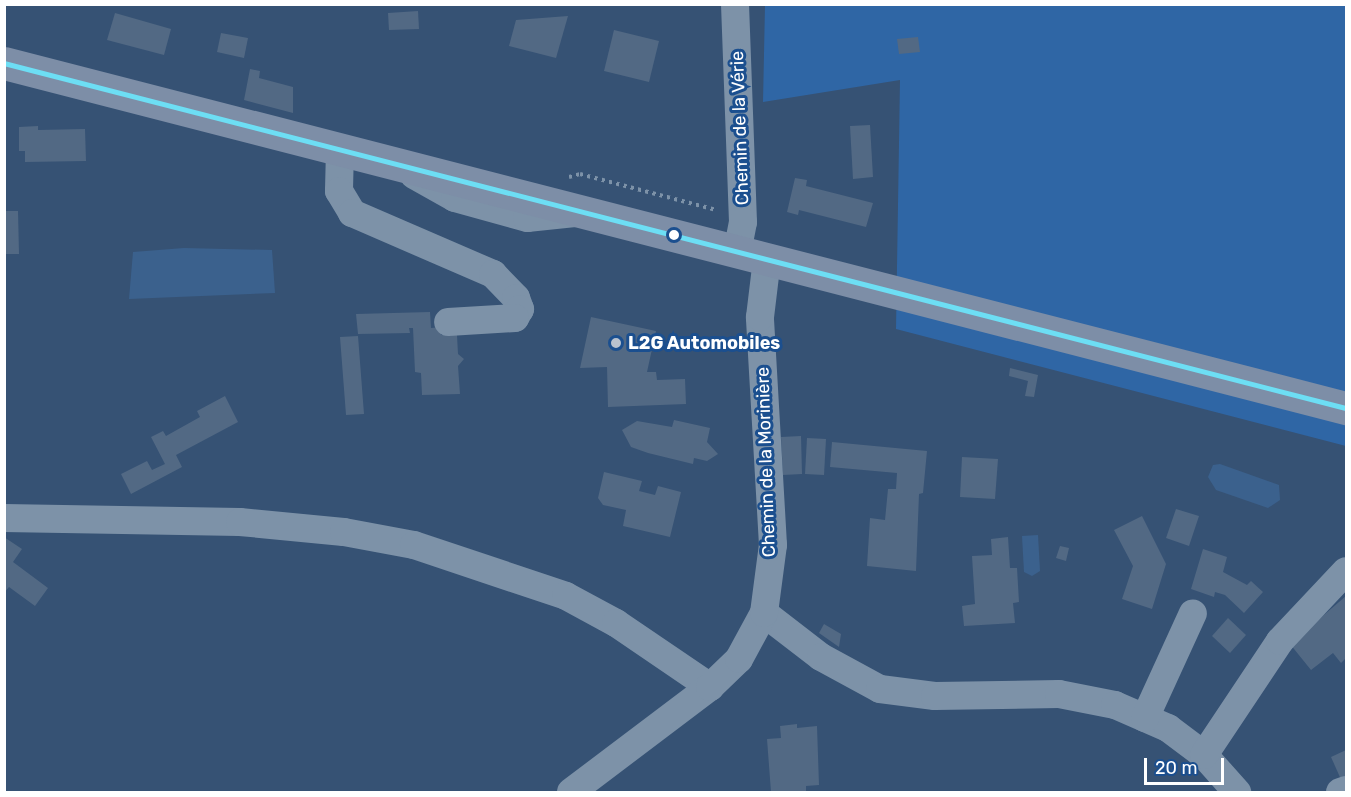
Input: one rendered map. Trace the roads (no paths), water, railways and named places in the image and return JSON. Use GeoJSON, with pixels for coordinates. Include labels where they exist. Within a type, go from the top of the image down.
{"type":"FeatureCollection","features":[{"type":"Feature","properties":{"kind":"main road"},"geometry":{"type":"LineString","coordinates":[[4,63],[1347,408]]}},
{"type":"Feature","properties":{"kind":"street","name":"Chemin de la Vérie"},"geometry":{"type":"LineString","coordinates":[[735,4],[743,222],[752,255]]}},
{"type":"Feature","properties":{"kind":"street"},"geometry":{"type":"LineString","coordinates":[[340,149],[339,191],[352,213],[493,274],[516,298],[520,309],[515,318],[448,322]]}},
{"type":"Feature","properties":{"kind":"street","name":"Chemin de la Morinière"},"geometry":{"type":"LineString","coordinates":[[571,792],[710,687],[739,659],[764,613],[773,544],[760,317],[752,255]]}},
{"type":"Feature","properties":{"kind":"street"},"geometry":{"type":"LineString","coordinates":[[4,518],[240,522],[344,532],[414,545],[566,596],[616,623],[710,687]]}},
{"type":"Feature","properties":{"kind":"street"},"geometry":{"type":"LineString","coordinates":[[1204,755],[1290,627],[1347,572]]}},
{"type":"Feature","properties":{"kind":"street"},"geometry":{"type":"LineString","coordinates":[[764,613],[821,657],[880,689],[934,696],[1059,694],[1114,705],[1168,728],[1204,755],[1237,792]]}},
{"type":"Feature","properties":{"kind":"street"},"geometry":{"type":"LineString","coordinates":[[1145,718],[1193,613]]}},
{"type":"Feature","properties":{"kind":"street"},"geometry":{"type":"LineString","coordinates":[[1340,792],[1347,790]]}},
{"type":"Feature","properties":{"kind":"place","name":"L2G Automobiles"},"geometry":{"type":"Point","coordinates":[616,343]}}]}
